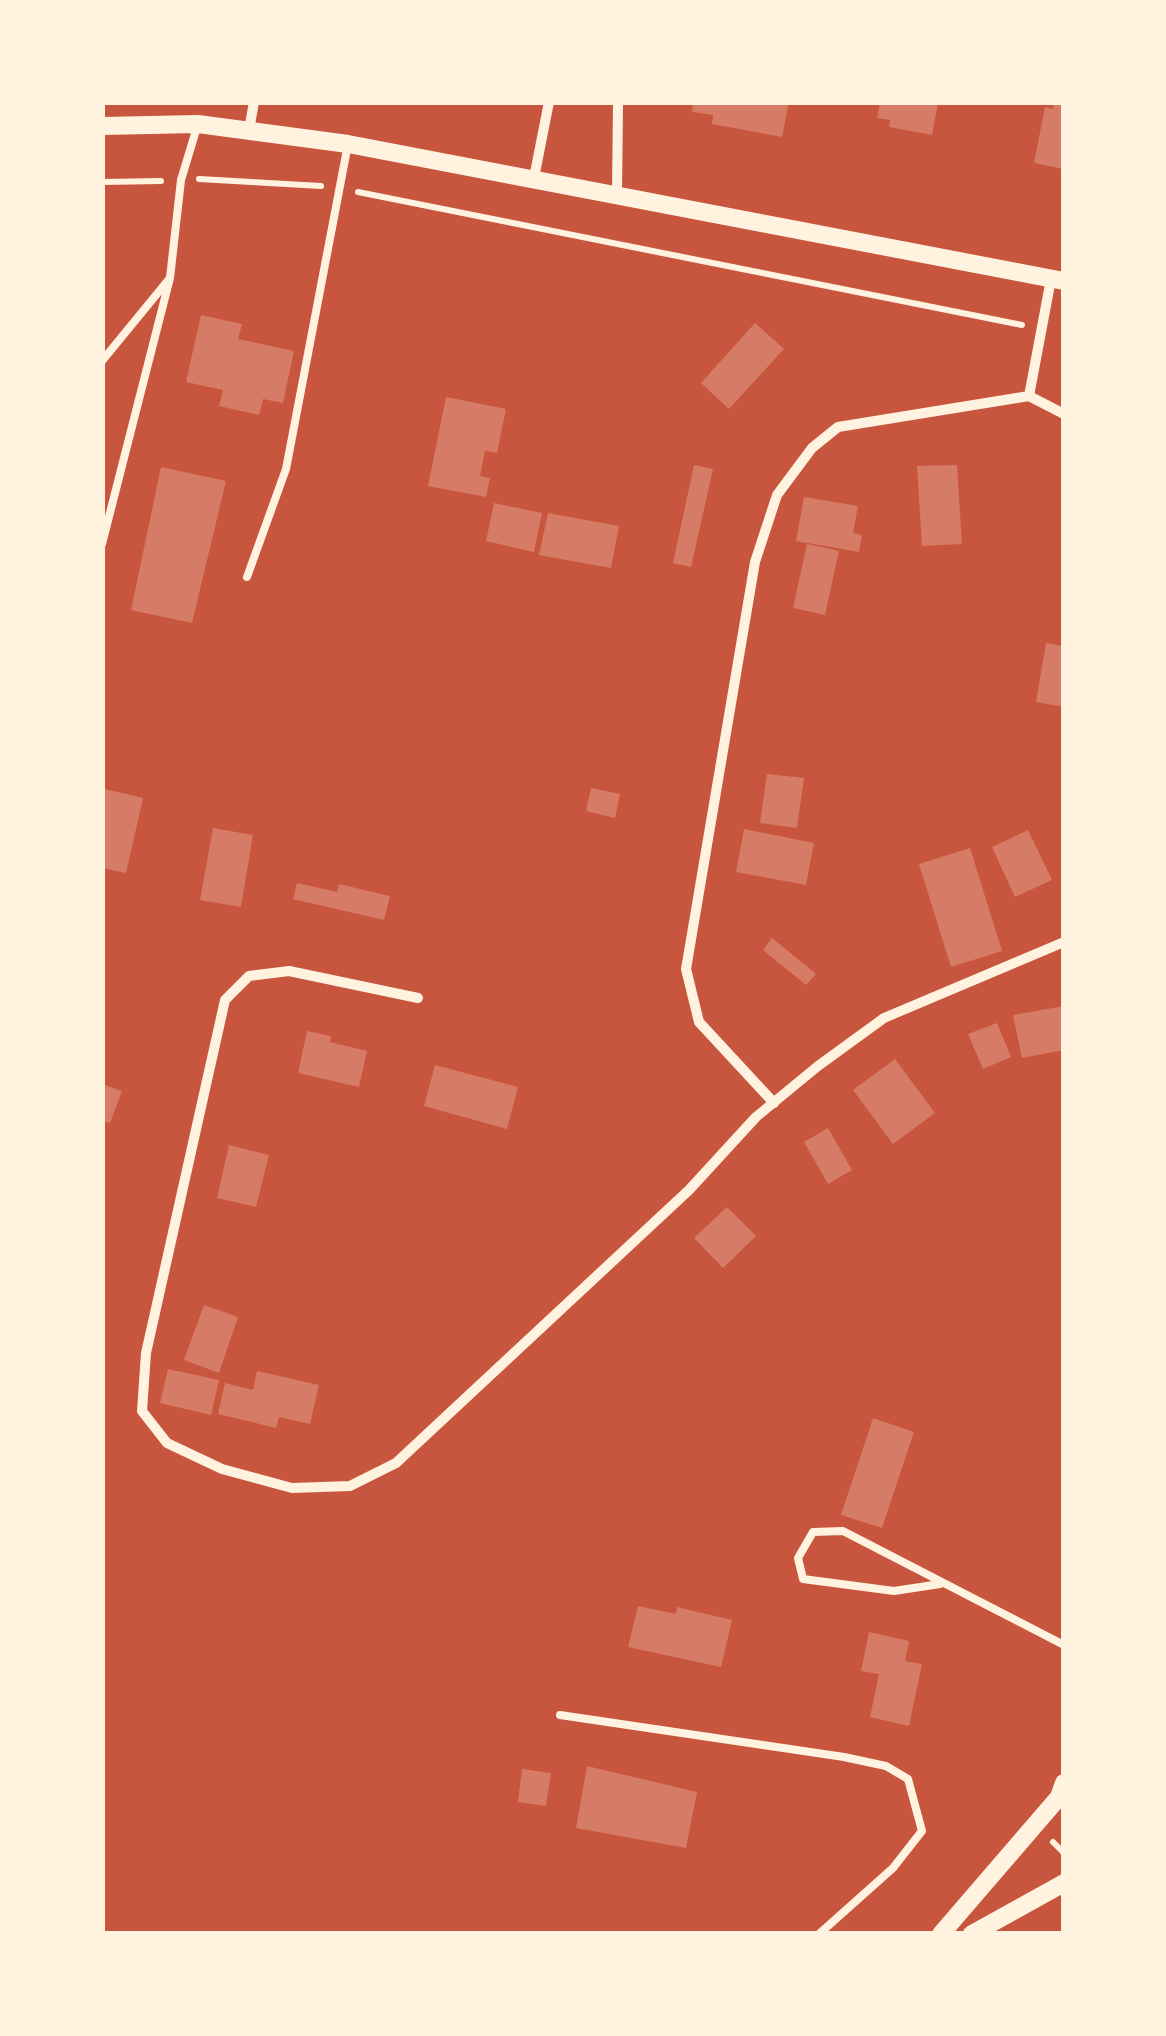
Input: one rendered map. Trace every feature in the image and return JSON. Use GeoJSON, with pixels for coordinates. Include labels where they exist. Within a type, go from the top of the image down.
{"type":"FeatureCollection","features":[{"type":"Feature","properties":{"kind":"street"},"geometry":{"type":"LineString","coordinates":[[249,130],[254,102]]}},
{"type":"Feature","properties":{"kind":"street"},"geometry":{"type":"LineString","coordinates":[[534,178],[550,102]]}},
{"type":"Feature","properties":{"kind":"street"},"geometry":{"type":"LineString","coordinates":[[617,193],[618,102]]}},
{"type":"Feature","properties":{"kind":"street"},"geometry":{"type":"LineString","coordinates":[[102,126],[198,124],[348,144],[1057,280],[1042,328],[1029,396]]}},
{"type":"Feature","properties":{"kind":"street"},"geometry":{"type":"LineString","coordinates":[[774,1103],[700,1022],[686,969],[755,562],[777,495],[812,448],[838,427],[1029,396],[1064,414]]}},
{"type":"Feature","properties":{"kind":"street"},"geometry":{"type":"LineString","coordinates":[[418,998],[289,971],[249,976],[226,1000],[146,1353],[142,1411],[168,1443],[222,1469],[292,1488],[350,1486],[396,1463],[689,1190],[774,1103],[884,1018],[1064,942]]}},
{"type":"Feature","properties":{"kind":"street"},"geometry":{"type":"LineString","coordinates":[[941,1934],[1060,1798],[1064,1783]]}},
{"type":"Feature","properties":{"kind":"street"},"geometry":{"type":"LineString","coordinates":[[972,1934],[1064,1882]]}},
{"type":"Feature","properties":{"kind":"lane"},"geometry":{"type":"LineString","coordinates":[[102,544],[170,278],[181,180],[198,124]]}},
{"type":"Feature","properties":{"kind":"lane"},"geometry":{"type":"LineString","coordinates":[[247,577],[286,469],[328,232],[341,190],[348,144]]}},
{"type":"Feature","properties":{"kind":"lane"},"geometry":{"type":"LineString","coordinates":[[102,361],[170,278]]}},
{"type":"Feature","properties":{"kind":"lane"},"geometry":{"type":"LineString","coordinates":[[940,1584],[894,1591],[803,1579],[798,1558],[813,1532],[844,1531],[1064,1645]]}},
{"type":"Feature","properties":{"kind":"lane"},"geometry":{"type":"LineString","coordinates":[[560,1715],[844,1757],[886,1766],[908,1779],[922,1831],[894,1868],[819,1934]]}},
{"type":"Feature","properties":{"kind":"path"},"geometry":{"type":"LineString","coordinates":[[102,182],[302,183],[523,222],[1000,323],[1042,328]]}},
{"type":"Feature","properties":{"kind":"path"},"geometry":{"type":"LineString","coordinates":[[1052,1841],[1063,1852]]}},
{"type":"Feature","properties":{"kind":"building"},"geometry":{"type":"Polygon","coordinates":[[[693,102],[789,102],[782,137],[712,124],[713,115],[692,112],[693,102]]]}},
{"type":"Feature","properties":{"kind":"building"},"geometry":{"type":"Polygon","coordinates":[[[880,102],[938,103],[932,135],[889,127],[890,120],[877,118],[880,102]]]}},
{"type":"Feature","properties":{"kind":"building"},"geometry":{"type":"Polygon","coordinates":[[[1054,102],[1064,102],[1063,169],[1034,163],[1045,107],[1053,109],[1054,102]]]}},
{"type":"Feature","properties":{"kind":"building"},"geometry":{"type":"Polygon","coordinates":[[[201,315],[242,324],[238,339],[294,351],[283,403],[263,399],[259,415],[219,406],[223,390],[186,382],[201,315]]]}},
{"type":"Feature","properties":{"kind":"building"},"geometry":{"type":"Polygon","coordinates":[[[755,323],[784,349],[729,409],[701,383],[755,323]]]}},
{"type":"Feature","properties":{"kind":"building"},"geometry":{"type":"Polygon","coordinates":[[[446,397],[506,409],[497,453],[485,451],[480,476],[490,478],[486,497],[428,486],[446,397]]]}},
{"type":"Feature","properties":{"kind":"building"},"geometry":{"type":"Polygon","coordinates":[[[694,465],[713,469],[691,567],[673,563],[694,465]]]}},
{"type":"Feature","properties":{"kind":"building"},"geometry":{"type":"Polygon","coordinates":[[[957,465],[962,544],[922,546],[917,466],[957,465]]]}},
{"type":"Feature","properties":{"kind":"building"},"geometry":{"type":"Polygon","coordinates":[[[161,467],[226,481],[192,623],[131,610],[161,467]]]}},
{"type":"Feature","properties":{"kind":"building"},"geometry":{"type":"Polygon","coordinates":[[[804,497],[858,506],[853,533],[862,535],[859,552],[796,541],[804,497]]]}},
{"type":"Feature","properties":{"kind":"building"},"geometry":{"type":"Polygon","coordinates":[[[494,503],[542,513],[534,552],[486,541],[494,503]]]}},
{"type":"Feature","properties":{"kind":"building"},"geometry":{"type":"Polygon","coordinates":[[[548,513],[619,526],[611,568],[539,555],[548,513]]]}},
{"type":"Feature","properties":{"kind":"building"},"geometry":{"type":"Polygon","coordinates":[[[807,544],[839,551],[825,615],[793,608],[807,544]]]}},
{"type":"Feature","properties":{"kind":"building"},"geometry":{"type":"Polygon","coordinates":[[[1046,643],[1064,646],[1064,707],[1036,702],[1046,643]]]}},
{"type":"Feature","properties":{"kind":"building"},"geometry":{"type":"Polygon","coordinates":[[[767,774],[804,778],[797,828],[760,823],[767,774]]]}},
{"type":"Feature","properties":{"kind":"building"},"geometry":{"type":"Polygon","coordinates":[[[591,788],[620,794],[615,818],[586,811],[591,788]]]}},
{"type":"Feature","properties":{"kind":"building"},"geometry":{"type":"Polygon","coordinates":[[[105,789],[143,798],[126,873],[102,868],[105,789]]]}},
{"type":"Feature","properties":{"kind":"building"},"geometry":{"type":"Polygon","coordinates":[[[213,828],[253,835],[241,907],[200,900],[213,828]]]}},
{"type":"Feature","properties":{"kind":"building"},"geometry":{"type":"Polygon","coordinates":[[[744,829],[814,843],[806,885],[736,872],[744,829]]]}},
{"type":"Feature","properties":{"kind":"building"},"geometry":{"type":"Polygon","coordinates":[[[1028,830],[1052,880],[1015,897],[992,847],[1028,830]]]}},
{"type":"Feature","properties":{"kind":"building"},"geometry":{"type":"Polygon","coordinates":[[[970,848],[1002,951],[951,967],[919,864],[970,848]]]}},
{"type":"Feature","properties":{"kind":"building"},"geometry":{"type":"Polygon","coordinates":[[[297,883],[337,892],[339,884],[390,896],[384,920],[293,899],[297,883]]]}},
{"type":"Feature","properties":{"kind":"building"},"geometry":{"type":"Polygon","coordinates":[[[772,938],[816,974],[806,985],[763,950],[772,938]]]}},
{"type":"Feature","properties":{"kind":"building"},"geometry":{"type":"Polygon","coordinates":[[[1064,1006],[1064,1050],[1022,1058],[1013,1015],[1064,1006]]]}},
{"type":"Feature","properties":{"kind":"building"},"geometry":{"type":"Polygon","coordinates":[[[997,1023],[1011,1057],[983,1069],[968,1034],[997,1023]]]}},
{"type":"Feature","properties":{"kind":"building"},"geometry":{"type":"Polygon","coordinates":[[[307,1031],[331,1036],[330,1042],[367,1051],[359,1087],[298,1073],[307,1031]]]}},
{"type":"Feature","properties":{"kind":"building"},"geometry":{"type":"Polygon","coordinates":[[[895,1059],[935,1113],[893,1144],[853,1090],[895,1059]]]}},
{"type":"Feature","properties":{"kind":"building"},"geometry":{"type":"Polygon","coordinates":[[[435,1065],[518,1087],[507,1129],[424,1106],[435,1065]]]}},
{"type":"Feature","properties":{"kind":"building"},"geometry":{"type":"Polygon","coordinates":[[[102,1084],[122,1091],[110,1123],[102,1121],[102,1084]]]}},
{"type":"Feature","properties":{"kind":"building"},"geometry":{"type":"Polygon","coordinates":[[[828,1128],[852,1170],[828,1184],[804,1142],[828,1128]]]}},
{"type":"Feature","properties":{"kind":"building"},"geometry":{"type":"Polygon","coordinates":[[[229,1145],[269,1155],[256,1207],[217,1198],[229,1145]]]}},
{"type":"Feature","properties":{"kind":"building"},"geometry":{"type":"Polygon","coordinates":[[[727,1207],[756,1236],[723,1268],[694,1238],[727,1207]]]}},
{"type":"Feature","properties":{"kind":"building"},"geometry":{"type":"Polygon","coordinates":[[[204,1305],[238,1317],[219,1373],[184,1360],[204,1305]]]}},
{"type":"Feature","properties":{"kind":"building"},"geometry":{"type":"Polygon","coordinates":[[[168,1369],[219,1380],[211,1415],[160,1403],[168,1369]]]}},
{"type":"Feature","properties":{"kind":"building"},"geometry":{"type":"Polygon","coordinates":[[[257,1371],[319,1385],[310,1424],[279,1417],[276,1428],[218,1414],[225,1383],[253,1390],[257,1371]]]}},
{"type":"Feature","properties":{"kind":"building"},"geometry":{"type":"Polygon","coordinates":[[[873,1418],[914,1432],[882,1528],[841,1515],[873,1418]]]}},
{"type":"Feature","properties":{"kind":"building"},"geometry":{"type":"Polygon","coordinates":[[[638,1606],[676,1614],[677,1607],[732,1620],[721,1667],[628,1647],[638,1606]]]}},
{"type":"Feature","properties":{"kind":"building"},"geometry":{"type":"Polygon","coordinates":[[[869,1632],[909,1641],[905,1661],[922,1664],[909,1726],[870,1717],[879,1674],[861,1671],[869,1632]]]}},
{"type":"Feature","properties":{"kind":"building"},"geometry":{"type":"Polygon","coordinates":[[[587,1766],[697,1792],[686,1848],[576,1828],[587,1766]]]}},
{"type":"Feature","properties":{"kind":"building"},"geometry":{"type":"Polygon","coordinates":[[[522,1769],[551,1773],[546,1806],[518,1802],[522,1769]]]}}]}
